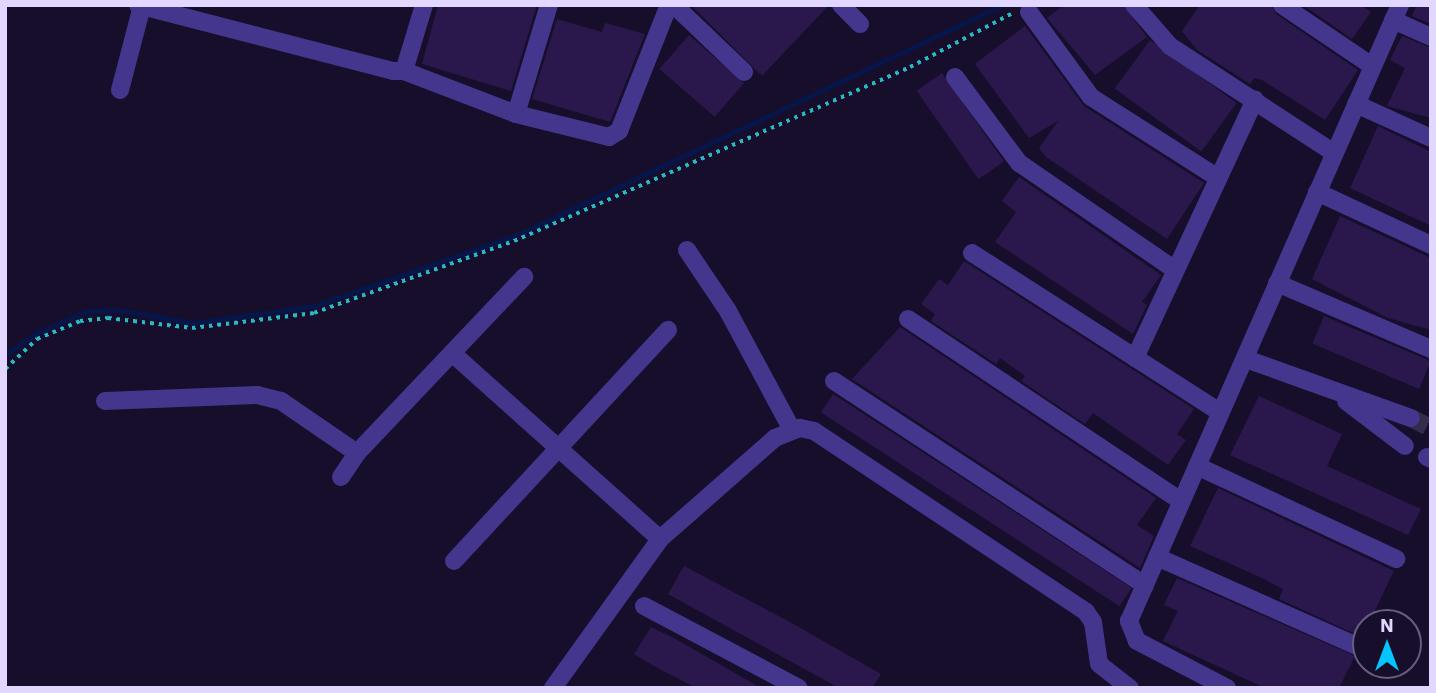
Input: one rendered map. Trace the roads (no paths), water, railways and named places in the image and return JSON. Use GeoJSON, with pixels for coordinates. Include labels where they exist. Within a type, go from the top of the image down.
{"type":"FeatureCollection","features":[{"type":"Feature","properties":{"kind":"street"},"geometry":{"type":"LineString","coordinates":[[404,71],[424,5]]}},
{"type":"Feature","properties":{"kind":"street"},"geometry":{"type":"LineString","coordinates":[[516,114],[549,5]]}},
{"type":"Feature","properties":{"kind":"street"},"geometry":{"type":"LineString","coordinates":[[120,90],[140,6],[404,71],[516,114],[595,137],[619,131],[672,5],[744,72]]}},
{"type":"Feature","properties":{"kind":"street"},"geometry":{"type":"LineString","coordinates":[[841,5],[860,24]]}},
{"type":"Feature","properties":{"kind":"street"},"geometry":{"type":"LineString","coordinates":[[1134,5],[1170,46],[1334,153]]}},
{"type":"Feature","properties":{"kind":"street"},"geometry":{"type":"LineString","coordinates":[[1282,5],[1372,66]]}},
{"type":"Feature","properties":{"kind":"street"},"geometry":{"type":"LineString","coordinates":[[1022,12],[1091,97],[1218,178]]}},
{"type":"Feature","properties":{"kind":"street"},"geometry":{"type":"LineString","coordinates":[[1227,688],[1137,641],[1129,621],[1396,12],[1431,37]]}},
{"type":"Feature","properties":{"kind":"street"},"geometry":{"type":"LineString","coordinates":[[955,77],[1020,163],[1175,270]]}},
{"type":"Feature","properties":{"kind":"street"},"geometry":{"type":"LineString","coordinates":[[1135,358],[1255,100]]}},
{"type":"Feature","properties":{"kind":"street"},"geometry":{"type":"LineString","coordinates":[[1356,104],[1431,138]]}},
{"type":"Feature","properties":{"kind":"street"},"geometry":{"type":"LineString","coordinates":[[1317,192],[1431,245]]}},
{"type":"Feature","properties":{"kind":"street"},"geometry":{"type":"LineString","coordinates":[[687,250],[728,311],[792,430]]}},
{"type":"Feature","properties":{"kind":"street"},"geometry":{"type":"LineString","coordinates":[[972,253],[1220,412]]}},
{"type":"Feature","properties":{"kind":"street"},"geometry":{"type":"LineString","coordinates":[[341,477],[357,453],[524,277]]}},
{"type":"Feature","properties":{"kind":"street"},"geometry":{"type":"LineString","coordinates":[[1277,283],[1431,349]]}},
{"type":"Feature","properties":{"kind":"street"},"geometry":{"type":"LineString","coordinates":[[908,319],[1181,501]]}},
{"type":"Feature","properties":{"kind":"street"},"geometry":{"type":"LineString","coordinates":[[454,561],[668,330]]}},
{"type":"Feature","properties":{"kind":"street"},"geometry":{"type":"LineString","coordinates":[[452,353],[556,451],[660,539]]}},
{"type":"Feature","properties":{"kind":"street"},"geometry":{"type":"LineString","coordinates":[[1246,359],[1411,418]]}},
{"type":"Feature","properties":{"kind":"street"},"geometry":{"type":"LineString","coordinates":[[834,381],[1144,585]]}},
{"type":"Feature","properties":{"kind":"street"},"geometry":{"type":"LineString","coordinates":[[1335,393],[1405,446]]}},
{"type":"Feature","properties":{"kind":"street"},"geometry":{"type":"LineString","coordinates":[[105,401],[257,395],[281,401],[357,453]]}},
{"type":"Feature","properties":{"kind":"street"},"geometry":{"type":"LineString","coordinates":[[553,688],[660,539],[775,438],[792,430],[814,431],[1079,606],[1093,622],[1099,664],[1130,688]]}},
{"type":"Feature","properties":{"kind":"street"},"geometry":{"type":"LineString","coordinates":[[1196,466],[1396,559]]}},
{"type":"Feature","properties":{"kind":"street"},"geometry":{"type":"LineString","coordinates":[[1157,557],[1352,644]]}},
{"type":"Feature","properties":{"kind":"street"},"geometry":{"type":"LineString","coordinates":[[644,606],[799,688]]}},
{"type":"Feature","properties":{"kind":"waterway"},"geometry":{"type":"LineString","coordinates":[[5,355],[36,333],[87,311],[119,310],[193,323],[314,306],[517,235],[1002,5]]}},
{"type":"Feature","properties":{"kind":"tunnel"},"geometry":{"type":"LineString","coordinates":[[1411,418],[1431,428]]}}]}
